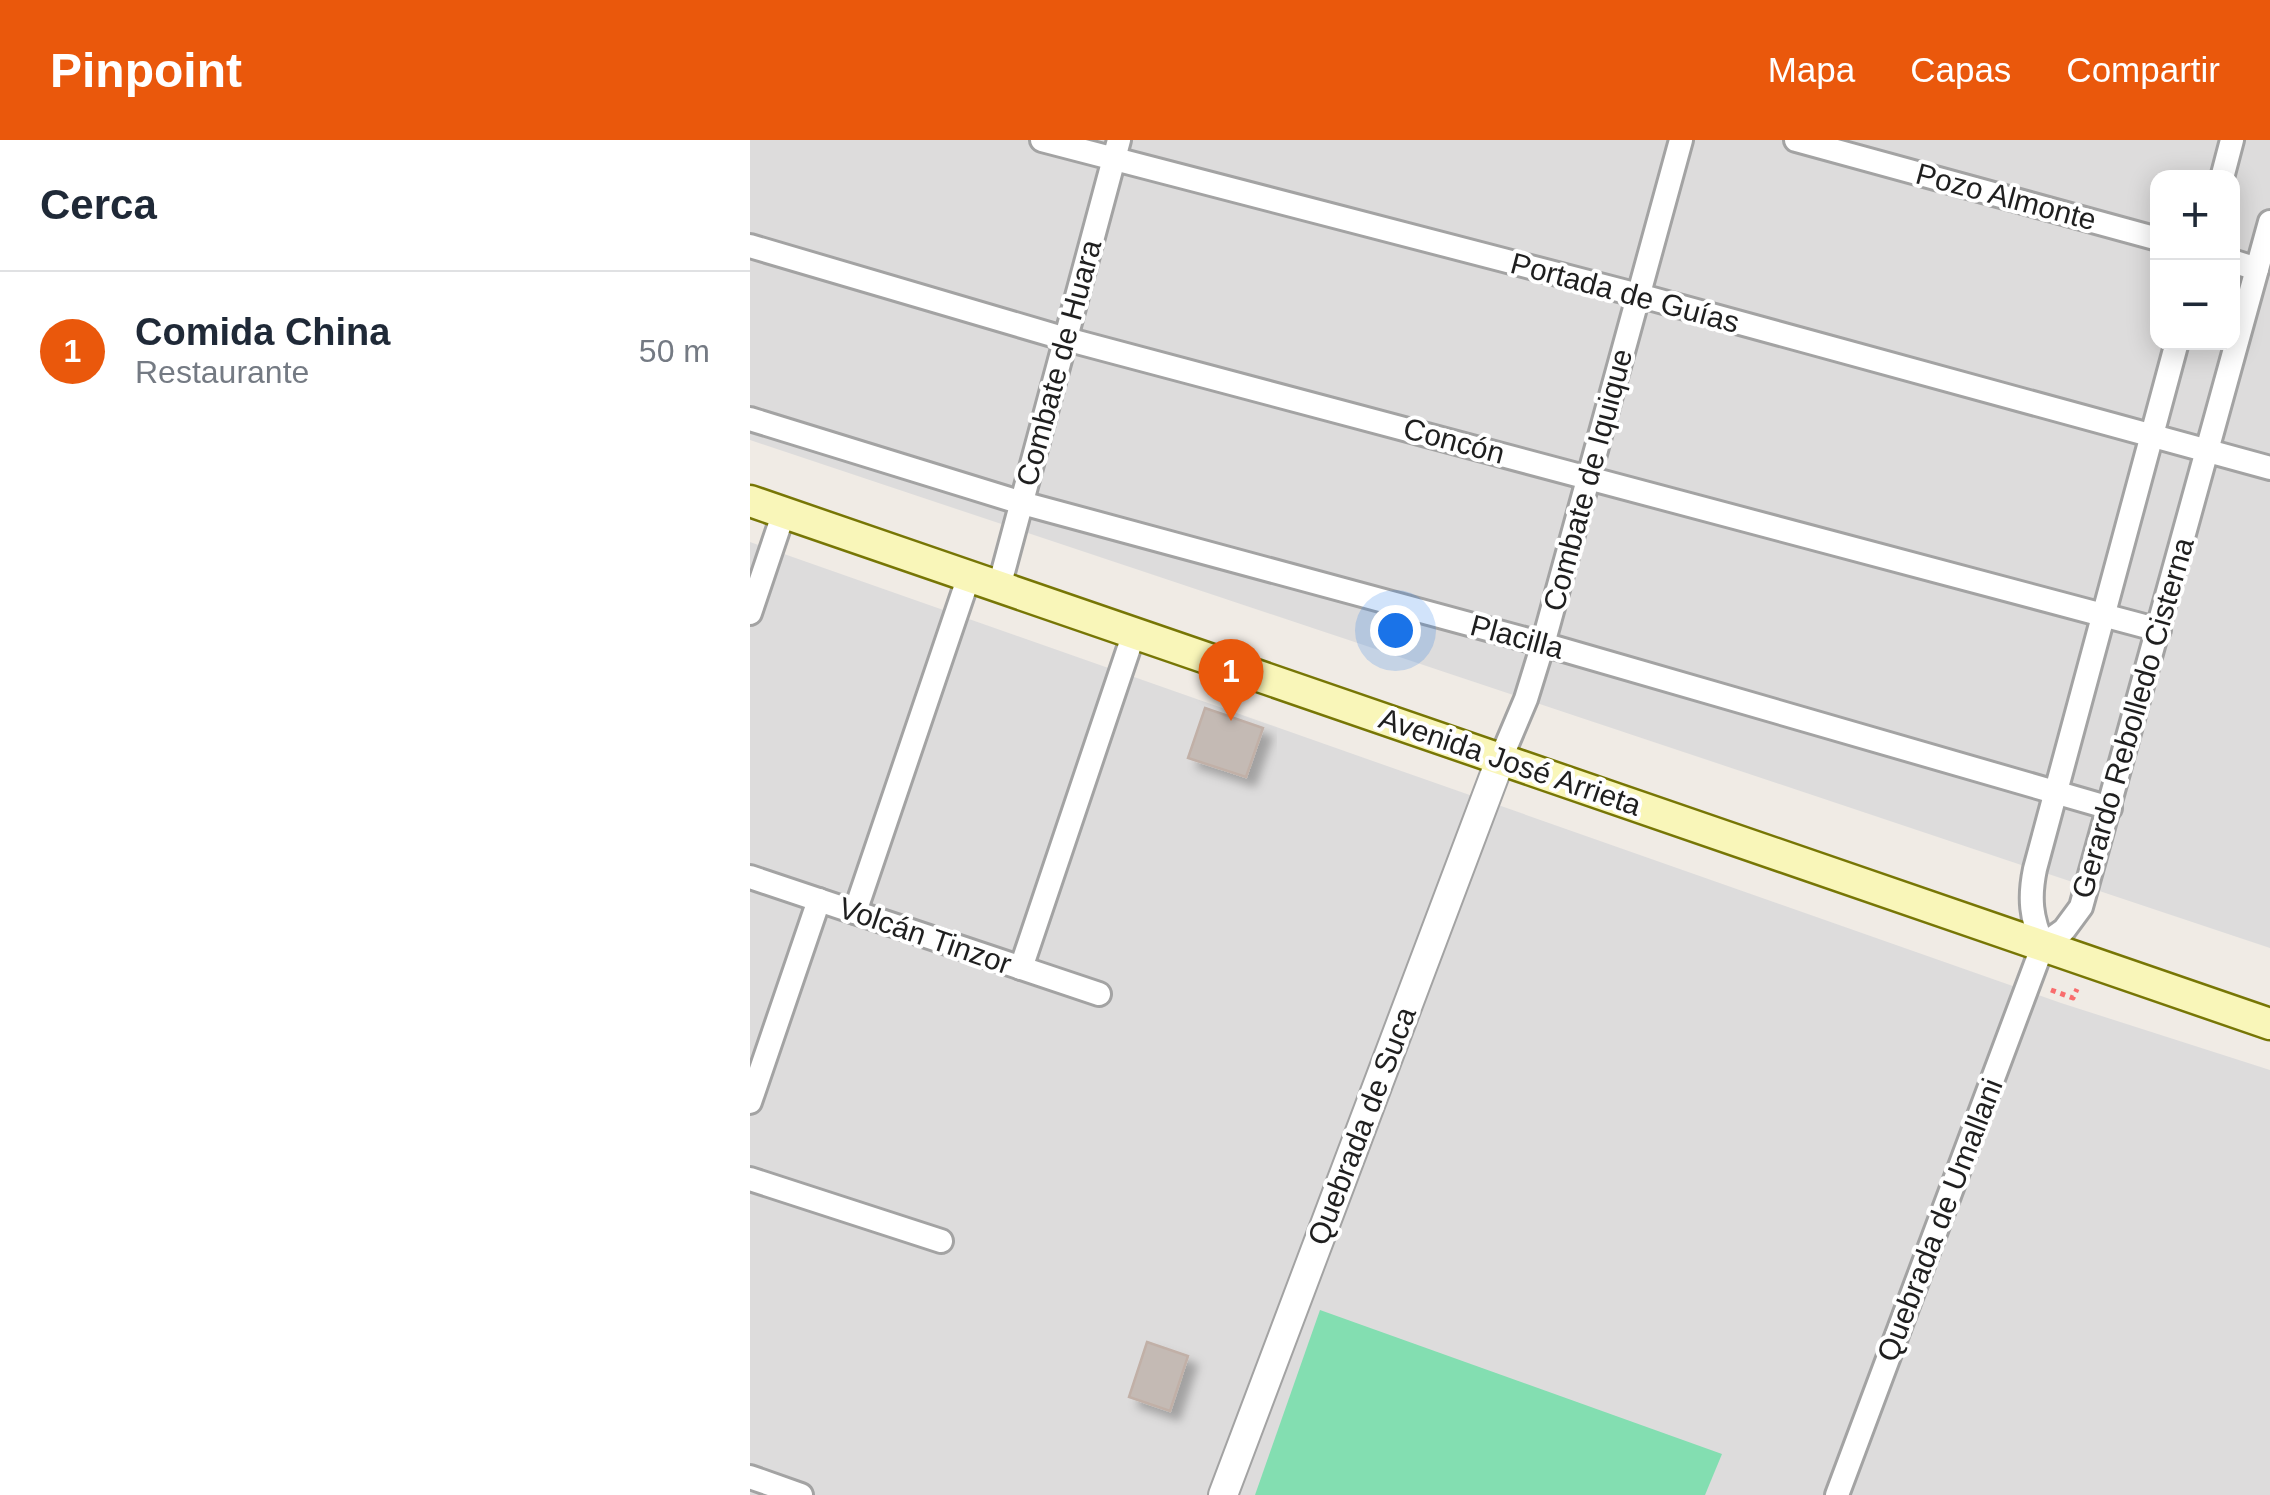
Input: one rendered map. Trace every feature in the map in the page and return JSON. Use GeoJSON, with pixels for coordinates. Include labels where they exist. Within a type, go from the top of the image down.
{"type":"FeatureCollection","features":[{"type":"Feature","properties":{"kind":"main road","name":"Avenida José Arrieta"},"geometry":{"type":"LineString","coordinates":[[750,501],[2270,1024]]}},
{"type":"Feature","properties":{"kind":"street","name":"Portada de Guías"},"geometry":{"type":"LineString","coordinates":[[1042,140],[1116,150],[2270,468]]}},
{"type":"Feature","properties":{"kind":"street","name":"Combate de Iquique"},"geometry":{"type":"LineString","coordinates":[[1502,758],[1543,644],[1681,140]]}},
{"type":"Feature","properties":{"kind":"street","name":"Pozo Almonte"},"geometry":{"type":"LineString","coordinates":[[1796,140],[2150,237]]}},
{"type":"Feature","properties":{"kind":"street"},"geometry":{"type":"LineString","coordinates":[[2224,170],[2232,140]]}},
{"type":"Feature","properties":{"kind":"street","name":"Combate de Huara"},"geometry":{"type":"LineString","coordinates":[[999,586],[1116,150]]}},
{"type":"Feature","properties":{"kind":"street","name":"Gerardo Rebolledo Cisterna"},"geometry":{"type":"LineString","coordinates":[[2174,350],[2054,790],[2031,891],[2032,921],[2043,945],[2064,930],[2081,907],[2270,222]]}},
{"type":"Feature","properties":{"kind":"street","name":"Concón"},"geometry":{"type":"LineString","coordinates":[[750,246],[1066,339],[2159,630]]}},
{"type":"Feature","properties":{"kind":"street"},"geometry":{"type":"LineString","coordinates":[[2240,264],[2257,270]]}},
{"type":"Feature","properties":{"kind":"street","name":"Placilla"},"geometry":{"type":"LineString","coordinates":[[750,418],[1022,503],[1543,644],[2110,808]]}},
{"type":"Feature","properties":{"kind":"street"},"geometry":{"type":"LineString","coordinates":[[750,613],[784,512]]}},
{"type":"Feature","properties":{"kind":"street"},"geometry":{"type":"LineString","coordinates":[[855,912],[969,576]]}},
{"type":"Feature","properties":{"kind":"street"},"geometry":{"type":"LineString","coordinates":[[1020,968],[1134,633]]}},
{"type":"Feature","properties":{"kind":"street","name":"Quebrada de Suca"},"geometry":{"type":"LineString","coordinates":[[1223,1495],[1502,758]]}},
{"type":"Feature","properties":{"kind":"street","name":"Volcán Tinzor"},"geometry":{"type":"LineString","coordinates":[[750,877],[1099,994]]}},
{"type":"Feature","properties":{"kind":"street"},"geometry":{"type":"LineString","coordinates":[[750,1102],[819,900]]}},
{"type":"Feature","properties":{"kind":"street","name":"Quebrada de Umallani"},"geometry":{"type":"LineString","coordinates":[[1838,1495],[2043,945]]}},
{"type":"Feature","properties":{"kind":"street"},"geometry":{"type":"LineString","coordinates":[[750,1179],[941,1241]]}},
{"type":"Feature","properties":{"kind":"street"},"geometry":{"type":"LineString","coordinates":[[763,1486],[802,1495]]}},
{"type":"Feature","properties":{"kind":"shaded area"},"geometry":{"type":"Polygon","coordinates":[[[750,140],[2270,140],[2270,948],[750,440],[750,140]]]}},
{"type":"Feature","properties":{"kind":"shaded area"},"geometry":{"type":"Polygon","coordinates":[[[750,542],[2061,1003],[2270,1070],[2270,1495],[750,1495],[750,542]]]}},
{"type":"Feature","properties":{"kind":"green space"},"geometry":{"type":"Polygon","coordinates":[[[1320,1310],[1722,1454],[1705,1495],[1255,1495],[1320,1310]]]}},
{"type":"Feature","properties":{"kind":"building"},"geometry":{"type":"Polygon","coordinates":[[[1205,708],[1263,728],[1246,777],[1188,758],[1205,708]]]}},
{"type":"Feature","properties":{"kind":"building"},"geometry":{"type":"Polygon","coordinates":[[[1147,1342],[1188,1356],[1170,1411],[1129,1397],[1147,1342]]]}},
{"type":"Feature","properties":{"kind":"place","name":"Comida China"},"geometry":{"type":"Point","coordinates":[1231,721]}}]}
